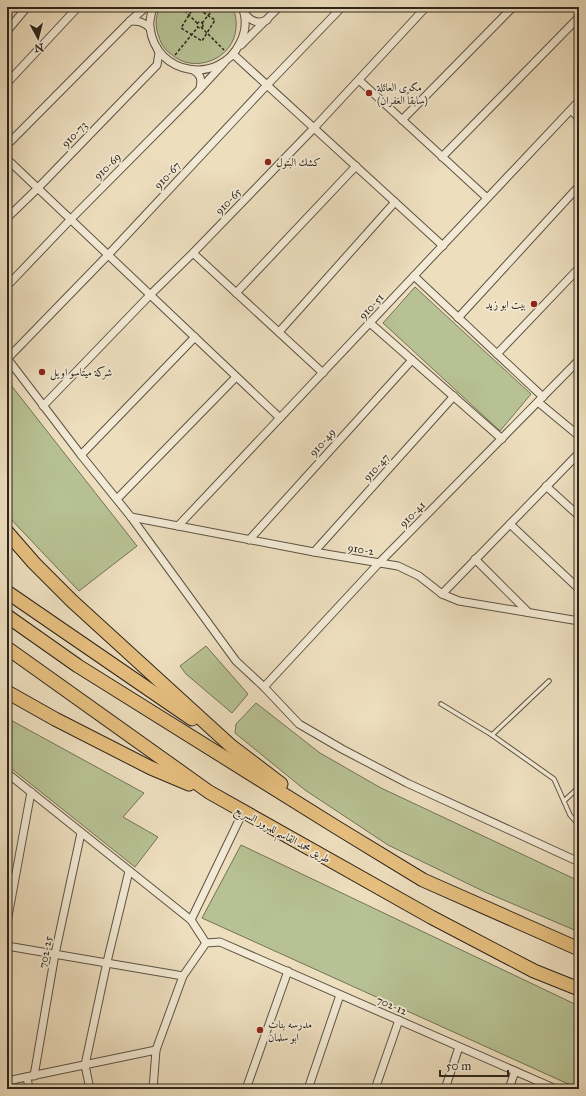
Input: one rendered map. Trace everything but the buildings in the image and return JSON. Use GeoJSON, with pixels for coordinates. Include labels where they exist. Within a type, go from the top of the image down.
{"type":"FeatureCollection","features":[{"type":"Feature","properties":{"kind":"highway"},"geometry":{"type":"LineString","coordinates":[[7,532],[34,563],[72,601],[231,746]]}},
{"type":"Feature","properties":{"kind":"highway"},"geometry":{"type":"LineString","coordinates":[[7,592],[231,746],[336,828]]}},
{"type":"Feature","properties":{"kind":"highway"},"geometry":{"type":"LineString","coordinates":[[7,616],[78,666],[336,828],[423,880],[579,948]]}},
{"type":"Feature","properties":{"kind":"highway","name":"طريق محمد القاسم للمرور السريع"},"geometry":{"type":"LineString","coordinates":[[7,648],[209,792],[431,917],[534,971],[579,989]]}},
{"type":"Feature","properties":{"kind":"highway"},"geometry":{"type":"LineString","coordinates":[[7,692],[55,719],[151,768],[209,792]]}},
{"type":"Feature","properties":{"kind":"street"},"geometry":{"type":"LineString","coordinates":[[7,31],[27,7]]}},
{"type":"Feature","properties":{"kind":"street"},"geometry":{"type":"LineString","coordinates":[[7,83],[78,7]]}},
{"type":"Feature","properties":{"kind":"street"},"geometry":{"type":"LineString","coordinates":[[7,145],[146,7]]}},
{"type":"Feature","properties":{"kind":"street"},"geometry":{"type":"LineString","coordinates":[[153,7],[150,17],[150,28],[152,38],[159,53],[157,65],[162,63],[173,64],[193,70],[209,68],[224,62]]}},
{"type":"Feature","properties":{"kind":"street"},"geometry":{"type":"LineString","coordinates":[[235,51],[279,7]]}},
{"type":"Feature","properties":{"kind":"street","name":"910-67"},"geometry":{"type":"LineString","coordinates":[[7,359],[108,255],[342,7]]}},
{"type":"Feature","properties":{"kind":"street","name":"910-65"},"geometry":{"type":"LineString","coordinates":[[43,406],[314,128],[426,7]]}},
{"type":"Feature","properties":{"kind":"street"},"geometry":{"type":"LineString","coordinates":[[402,120],[513,7]]}},
{"type":"Feature","properties":{"kind":"street"},"geometry":{"type":"LineString","coordinates":[[243,9],[247,17],[252,20],[258,22],[269,18]]}},
{"type":"Feature","properties":{"kind":"street"},"geometry":{"type":"LineString","coordinates":[[235,51],[243,37],[245,24],[243,9]]}},
{"type":"Feature","properties":{"kind":"street"},"geometry":{"type":"LineString","coordinates":[[442,157],[579,17]]}},
{"type":"Feature","properties":{"kind":"street"},"geometry":{"type":"LineString","coordinates":[[132,20],[146,24],[150,28]]}},
{"type":"Feature","properties":{"kind":"street"},"geometry":{"type":"LineString","coordinates":[[157,48],[173,64]]}},
{"type":"Feature","properties":{"kind":"street"},"geometry":{"type":"LineString","coordinates":[[235,51],[267,85],[443,246]]}},
{"type":"Feature","properties":{"kind":"street","name":"910-69"},"geometry":{"type":"LineString","coordinates":[[7,286],[200,89],[235,51]]}},
{"type":"Feature","properties":{"kind":"street","name":"910-73"},"geometry":{"type":"LineString","coordinates":[[7,218],[157,65]]}},
{"type":"Feature","properties":{"kind":"street"},"geometry":{"type":"LineString","coordinates":[[193,70],[200,75],[200,89]]}},
{"type":"Feature","properties":{"kind":"street"},"geometry":{"type":"LineString","coordinates":[[359,80],[487,198]]}},
{"type":"Feature","properties":{"kind":"street","name":"910-51"},"geometry":{"type":"LineString","coordinates":[[178,526],[579,101]]}},
{"type":"Feature","properties":{"kind":"street"},"geometry":{"type":"LineString","coordinates":[[570,110],[579,118]]}},
{"type":"Feature","properties":{"kind":"street"},"geometry":{"type":"LineString","coordinates":[[7,159],[280,418]]}},
{"type":"Feature","properties":{"kind":"street"},"geometry":{"type":"LineString","coordinates":[[236,293],[356,166]]}},
{"type":"Feature","properties":{"kind":"street"},"geometry":{"type":"LineString","coordinates":[[458,318],[579,186]]}},
{"type":"Feature","properties":{"kind":"street"},"geometry":{"type":"LineString","coordinates":[[279,332],[395,202]]}},
{"type":"Feature","properties":{"kind":"street"},"geometry":{"type":"LineString","coordinates":[[193,253],[323,373]]}},
{"type":"Feature","properties":{"kind":"street"},"geometry":{"type":"LineString","coordinates":[[497,354],[579,268]]}},
{"type":"Feature","properties":{"kind":"street"},"geometry":{"type":"LineString","coordinates":[[414,276],[497,354],[540,399],[579,436]]}},
{"type":"Feature","properties":{"kind":"street"},"geometry":{"type":"LineString","coordinates":[[370,323],[502,439]]}},
{"type":"Feature","properties":{"kind":"street"},"geometry":{"type":"LineString","coordinates":[[81,455],[195,337]]}},
{"type":"Feature","properties":{"kind":"street"},"geometry":{"type":"LineString","coordinates":[[7,359],[117,499],[236,661],[264,687],[299,724],[342,749],[407,783],[579,862]]}},
{"type":"Feature","properties":{"kind":"street","name":"910-49"},"geometry":{"type":"LineString","coordinates":[[249,540],[412,360]]}},
{"type":"Feature","properties":{"kind":"street","name":"910-41"},"geometry":{"type":"LineString","coordinates":[[264,687],[379,563],[579,360]]}},
{"type":"Feature","properties":{"kind":"street"},"geometry":{"type":"LineString","coordinates":[[117,499],[236,377]]}},
{"type":"Feature","properties":{"kind":"street","name":"910-47"},"geometry":{"type":"LineString","coordinates":[[314,552],[454,396]]}},
{"type":"Feature","properties":{"kind":"street"},"geometry":{"type":"LineString","coordinates":[[442,594],[546,486],[579,454]]}},
{"type":"Feature","properties":{"kind":"street"},"geometry":{"type":"LineString","coordinates":[[546,486],[579,516]]}},
{"type":"Feature","properties":{"kind":"street","name":"910-2"},"geometry":{"type":"LineString","coordinates":[[130,517],[314,552],[398,566],[419,576],[442,594],[460,601],[579,620]]}},
{"type":"Feature","properties":{"kind":"street"},"geometry":{"type":"LineString","coordinates":[[510,524],[579,589]]}},
{"type":"Feature","properties":{"kind":"street"},"geometry":{"type":"LineString","coordinates":[[476,559],[528,612]]}},
{"type":"Feature","properties":{"kind":"street"},"geometry":{"type":"LineString","coordinates":[[7,773],[191,920],[206,943],[182,976],[156,1050],[153,1089]]}},
{"type":"Feature","properties":{"kind":"street"},"geometry":{"type":"LineString","coordinates":[[7,922],[31,792]]}},
{"type":"Feature","properties":{"kind":"street"},"geometry":{"type":"LineString","coordinates":[[191,920],[243,812]]}},
{"type":"Feature","properties":{"kind":"street","name":"702-25"},"geometry":{"type":"LineString","coordinates":[[29,1089],[30,1076],[81,832]]}},
{"type":"Feature","properties":{"kind":"street"},"geometry":{"type":"LineString","coordinates":[[90,1089],[85,1064],[107,962],[129,871]]}},
{"type":"Feature","properties":{"kind":"street","name":"702-12"},"geometry":{"type":"LineString","coordinates":[[206,943],[220,942],[556,1089]]}},
{"type":"Feature","properties":{"kind":"street"},"geometry":{"type":"LineString","coordinates":[[7,946],[182,976]]}},
{"type":"Feature","properties":{"kind":"street"},"geometry":{"type":"LineString","coordinates":[[246,1089],[288,971]]}},
{"type":"Feature","properties":{"kind":"street"},"geometry":{"type":"LineString","coordinates":[[308,1089],[340,995]]}},
{"type":"Feature","properties":{"kind":"street"},"geometry":{"type":"LineString","coordinates":[[375,1089],[399,1020]]}},
{"type":"Feature","properties":{"kind":"street"},"geometry":{"type":"LineString","coordinates":[[445,1089],[459,1047]]}},
{"type":"Feature","properties":{"kind":"street"},"geometry":{"type":"LineString","coordinates":[[7,1081],[156,1050]]}},
{"type":"Feature","properties":{"kind":"street"},"geometry":{"type":"LineString","coordinates":[[509,1089],[515,1071]]}},
{"type":"Feature","properties":{"kind":"lane"},"geometry":{"type":"LineString","coordinates":[[492,735],[549,681]]}},
{"type":"Feature","properties":{"kind":"lane"},"geometry":{"type":"LineString","coordinates":[[441,704],[492,735],[554,779],[570,815],[579,825]]}},
{"type":"Feature","properties":{"kind":"lane"},"geometry":{"type":"LineString","coordinates":[[564,802],[579,787]]}},
{"type":"Feature","properties":{"kind":"path"},"geometry":{"type":"LineString","coordinates":[[181,7],[197,23],[198,27]]}},
{"type":"Feature","properties":{"kind":"path"},"geometry":{"type":"LineString","coordinates":[[194,7],[215,20],[202,41],[181,28],[194,7]]}},
{"type":"Feature","properties":{"kind":"path"},"geometry":{"type":"LineString","coordinates":[[201,27],[203,25],[202,23],[214,7]]}},
{"type":"Feature","properties":{"kind":"path"},"geometry":{"type":"LineString","coordinates":[[197,23],[202,23]]}},
{"type":"Feature","properties":{"kind":"path"},"geometry":{"type":"LineString","coordinates":[[198,27],[201,27],[226,52],[235,51]]}},
{"type":"Feature","properties":{"kind":"path"},"geometry":{"type":"LineString","coordinates":[[173,64],[174,57],[198,27]]}},
{"type":"Feature","properties":{"kind":"green space"},"geometry":{"type":"Polygon","coordinates":[[[160,7],[233,7],[236,17],[234,39],[221,55],[211,60],[201,63],[191,63],[180,60],[167,51],[160,40],[156,22],[160,7]]]}},
{"type":"Feature","properties":{"kind":"green space"},"geometry":{"type":"Polygon","coordinates":[[[415,287],[531,394],[500,431],[383,323],[415,287]]]}},
{"type":"Feature","properties":{"kind":"green space"},"geometry":{"type":"Polygon","coordinates":[[[7,380],[137,546],[79,591],[7,515],[7,380]]]}},
{"type":"Feature","properties":{"kind":"green space"},"geometry":{"type":"Polygon","coordinates":[[[206,646],[248,694],[232,713],[186,674],[180,666],[206,646]]]}},
{"type":"Feature","properties":{"kind":"green space"},"geometry":{"type":"Polygon","coordinates":[[[256,703],[320,753],[381,788],[579,881],[579,932],[485,892],[388,845],[305,790],[235,733],[236,724],[256,703]]]}},
{"type":"Feature","properties":{"kind":"green space"},"geometry":{"type":"Polygon","coordinates":[[[7,718],[144,793],[123,817],[158,837],[135,867],[7,765],[7,718]]]}},
{"type":"Feature","properties":{"kind":"green space"},"geometry":{"type":"Polygon","coordinates":[[[241,845],[579,1006],[579,1083],[577,1088],[202,918],[241,845]]]}},
{"type":"Feature","properties":{"kind":"place","name":"مكوى العائلة (سابقاً الغفران)"},"geometry":{"type":"Point","coordinates":[369,93]}},
{"type":"Feature","properties":{"kind":"place","name":"كشك البتول"},"geometry":{"type":"Point","coordinates":[268,162]}},
{"type":"Feature","properties":{"kind":"place","name":"بيت ابو زيد"},"geometry":{"type":"Point","coordinates":[534,304]}},
{"type":"Feature","properties":{"kind":"place","name":"شركة ميتاسو اويل"},"geometry":{"type":"Point","coordinates":[42,372]}},
{"type":"Feature","properties":{"kind":"place","name":"مدرسه بنات ابو سلمان"},"geometry":{"type":"Point","coordinates":[260,1030]}}]}
